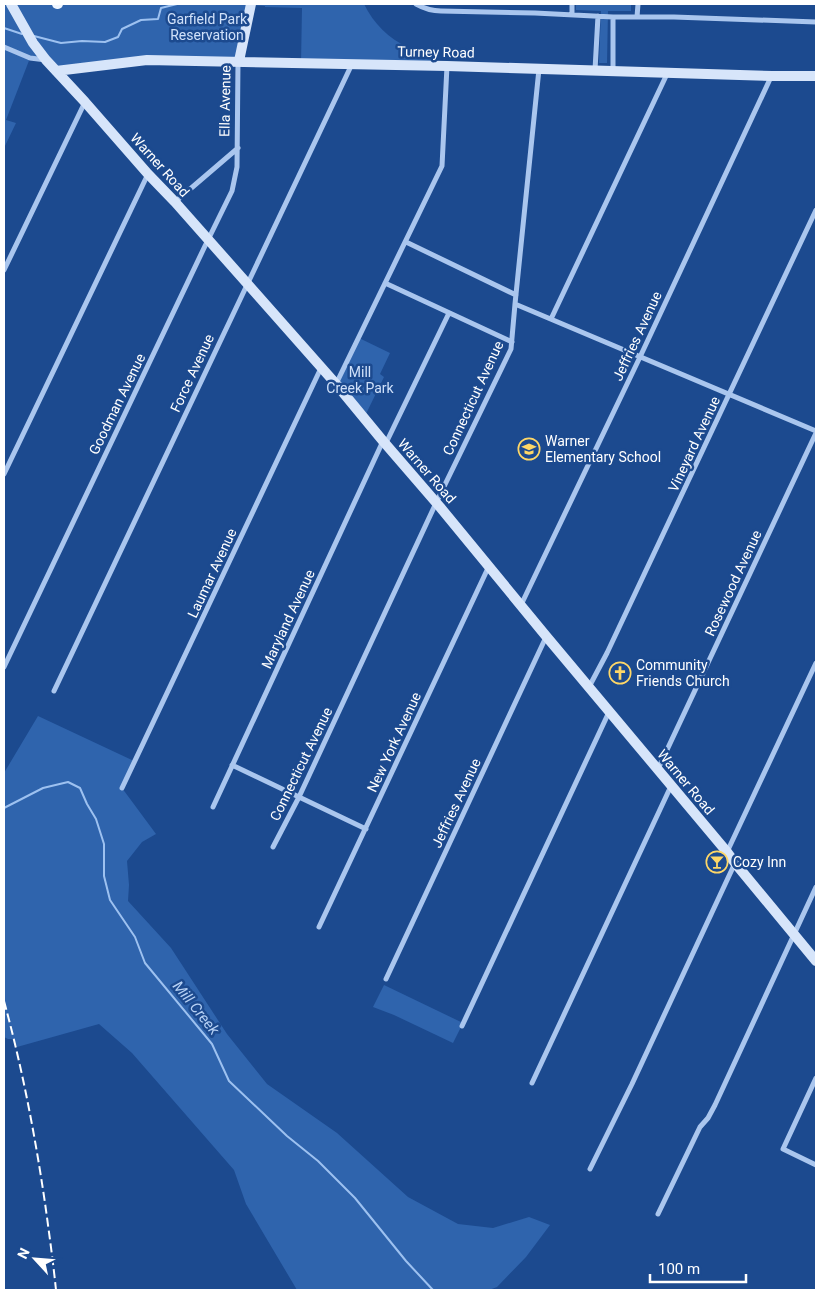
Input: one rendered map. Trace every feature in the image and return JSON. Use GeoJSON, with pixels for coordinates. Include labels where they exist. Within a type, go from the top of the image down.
{"type":"FeatureCollection","features":[{"type":"Feature","properties":{"kind":"main road","name":"Ella Avenue"},"geometry":{"type":"LineString","coordinates":[[238,62],[251,4]]}},
{"type":"Feature","properties":{"kind":"main road","name":"Warner Road"},"geometry":{"type":"LineString","coordinates":[[12,6],[33,43],[46,60],[247,282],[336,384],[522,605],[816,961]]}},
{"type":"Feature","properties":{"kind":"main road","name":"Turney Road"},"geometry":{"type":"LineString","coordinates":[[56,71],[147,60],[447,66],[668,74],[816,76]]}},
{"type":"Feature","properties":{"kind":"street"},"geometry":{"type":"LineString","coordinates":[[416,4],[431,11],[442,8],[613,17],[674,17],[816,22]]}},
{"type":"Feature","properties":{"kind":"street"},"geometry":{"type":"LineString","coordinates":[[572,4],[572,14]]}},
{"type":"Feature","properties":{"kind":"street"},"geometry":{"type":"LineString","coordinates":[[637,17],[638,4]]}},
{"type":"Feature","properties":{"kind":"street"},"geometry":{"type":"LineString","coordinates":[[595,70],[598,16]]}},
{"type":"Feature","properties":{"kind":"street"},"geometry":{"type":"LineString","coordinates":[[613,17],[613,71]]}},
{"type":"Feature","properties":{"kind":"street"},"geometry":{"type":"LineString","coordinates":[[4,47],[30,58],[46,60]]}},
{"type":"Feature","properties":{"kind":"street","name":"Ella Avenue"},"geometry":{"type":"LineString","coordinates":[[175,202],[238,148],[238,62]]}},
{"type":"Feature","properties":{"kind":"street","name":"Force Avenue"},"geometry":{"type":"LineString","coordinates":[[54,691],[352,64]]}},
{"type":"Feature","properties":{"kind":"street"},"geometry":{"type":"LineString","coordinates":[[336,384],[442,166],[447,66]]}},
{"type":"Feature","properties":{"kind":"street","name":"Connecticut Avenue"},"geometry":{"type":"LineString","coordinates":[[274,847],[511,348],[539,69]]}},
{"type":"Feature","properties":{"kind":"street"},"geometry":{"type":"LineString","coordinates":[[552,319],[668,74]]}},
{"type":"Feature","properties":{"kind":"street","name":"Jeffries Avenue"},"geometry":{"type":"LineString","coordinates":[[522,605],[772,76]]}},
{"type":"Feature","properties":{"kind":"street"},"geometry":{"type":"LineString","coordinates":[[4,270],[85,102]]}},
{"type":"Feature","properties":{"kind":"street","name":"Goodman Avenue"},"geometry":{"type":"LineString","coordinates":[[4,667],[232,191],[237,167],[238,148]]}},
{"type":"Feature","properties":{"kind":"street"},"geometry":{"type":"LineString","coordinates":[[4,474],[148,174]]}},
{"type":"Feature","properties":{"kind":"street","name":"Vineyard Avenue"},"geometry":{"type":"LineString","coordinates":[[589,687],[607,653],[816,210]]}},
{"type":"Feature","properties":{"kind":"street"},"geometry":{"type":"LineString","coordinates":[[406,242],[516,295]]}},
{"type":"Feature","properties":{"kind":"street"},"geometry":{"type":"LineString","coordinates":[[386,283],[512,342]]}},
{"type":"Feature","properties":{"kind":"street"},"geometry":{"type":"LineString","coordinates":[[515,304],[816,432]]}},
{"type":"Feature","properties":{"kind":"street","name":"Maryland Avenue"},"geometry":{"type":"LineString","coordinates":[[213,807],[384,442],[449,313]]}},
{"type":"Feature","properties":{"kind":"street","name":"Laumar Avenue"},"geometry":{"type":"LineString","coordinates":[[122,788],[322,368]]}},
{"type":"Feature","properties":{"kind":"street","name":"Rosewood Avenue"},"geometry":{"type":"LineString","coordinates":[[658,769],[816,432]]}},
{"type":"Feature","properties":{"kind":"street","name":"New York Avenue"},"geometry":{"type":"LineString","coordinates":[[319,927],[489,566]]}},
{"type":"Feature","properties":{"kind":"street","name":"Jeffries Avenue"},"geometry":{"type":"LineString","coordinates":[[386,979],[546,636]]}},
{"type":"Feature","properties":{"kind":"street"},"geometry":{"type":"LineString","coordinates":[[727,852],[816,663]]}},
{"type":"Feature","properties":{"kind":"street"},"geometry":{"type":"LineString","coordinates":[[462,1026],[610,711]]}},
{"type":"Feature","properties":{"kind":"street"},"geometry":{"type":"LineString","coordinates":[[232,765],[366,829]]}},
{"type":"Feature","properties":{"kind":"street"},"geometry":{"type":"LineString","coordinates":[[532,1083],[671,786]]}},
{"type":"Feature","properties":{"kind":"street"},"geometry":{"type":"LineString","coordinates":[[590,1169],[632,1084],[735,863]]}},
{"type":"Feature","properties":{"kind":"street"},"geometry":{"type":"LineString","coordinates":[[658,1214],[700,1127],[708,1118],[715,1105],[816,888]]}},
{"type":"Feature","properties":{"kind":"street"},"geometry":{"type":"LineString","coordinates":[[816,1078],[783,1149],[816,1165]]}},
{"type":"Feature","properties":{"kind":"green space","name":"Garfield Park Reservation"},"geometry":{"type":"Polygon","coordinates":[[[4,4],[364,4],[372,18],[388,35],[412,49],[436,56],[435,66],[301,63],[302,8],[251,5],[239,61],[147,60],[56,71],[46,60],[30,58],[6,120],[16,123],[4,148],[4,4]]]}},
{"type":"Feature","properties":{"kind":"green space"},"geometry":{"type":"Polygon","coordinates":[[[576,4],[631,4],[631,11],[608,11],[607,63],[599,63],[601,11],[576,10],[576,4]]]}},
{"type":"Feature","properties":{"kind":"green space","name":"Mill Creek Park"},"geometry":{"type":"Polygon","coordinates":[[[359,338],[390,353],[380,374],[384,377],[364,418],[336,384],[359,338]]]}},
{"type":"Feature","properties":{"kind":"green space"},"geometry":{"type":"Polygon","coordinates":[[[38,716],[134,761],[122,788],[156,834],[142,842],[127,861],[128,901],[171,948],[227,1034],[267,1084],[337,1133],[408,1197],[458,1224],[493,1228],[529,1217],[550,1225],[526,1257],[497,1287],[489,1290],[297,1290],[246,1204],[234,1170],[132,1053],[99,1024],[17,1047],[14,1039],[4,1037],[4,773],[38,716]]]}},
{"type":"Feature","properties":{"kind":"green space"},"geometry":{"type":"Polygon","coordinates":[[[384,985],[463,1023],[453,1043],[373,1007],[384,985]]]}},
{"type":"Feature","properties":{"kind":"waterway","name":"Mill Creek"},"geometry":{"type":"LineString","coordinates":[[34,36],[61,43],[82,41],[105,42],[118,37],[122,29],[141,20],[158,19],[161,8],[177,4]]}},
{"type":"Feature","properties":{"kind":"waterway","name":"Mill Creek"},"geometry":{"type":"LineString","coordinates":[[4,28],[22,34]]}},
{"type":"Feature","properties":{"kind":"waterway","name":"Mill Creek"},"geometry":{"type":"LineString","coordinates":[[4,808],[43,788],[68,782],[80,788],[96,819],[104,844],[104,876],[110,900],[135,937],[145,963],[212,1044],[229,1081],[287,1136],[318,1161],[355,1198],[406,1261],[433,1290]]}},
{"type":"Feature","properties":{"kind":"railway"},"geometry":{"type":"LineString","coordinates":[[4,1001],[17,1051],[32,1127],[45,1203],[56,1290]]}},
{"type":"Feature","properties":{"kind":"place","name":"Warner Elementary School"},"geometry":{"type":"Point","coordinates":[529,449]}},
{"type":"Feature","properties":{"kind":"place","name":"Community Friends Church"},"geometry":{"type":"Point","coordinates":[620,673]}},
{"type":"Feature","properties":{"kind":"place","name":"Cozy Inn"},"geometry":{"type":"Point","coordinates":[717,862]}}]}
